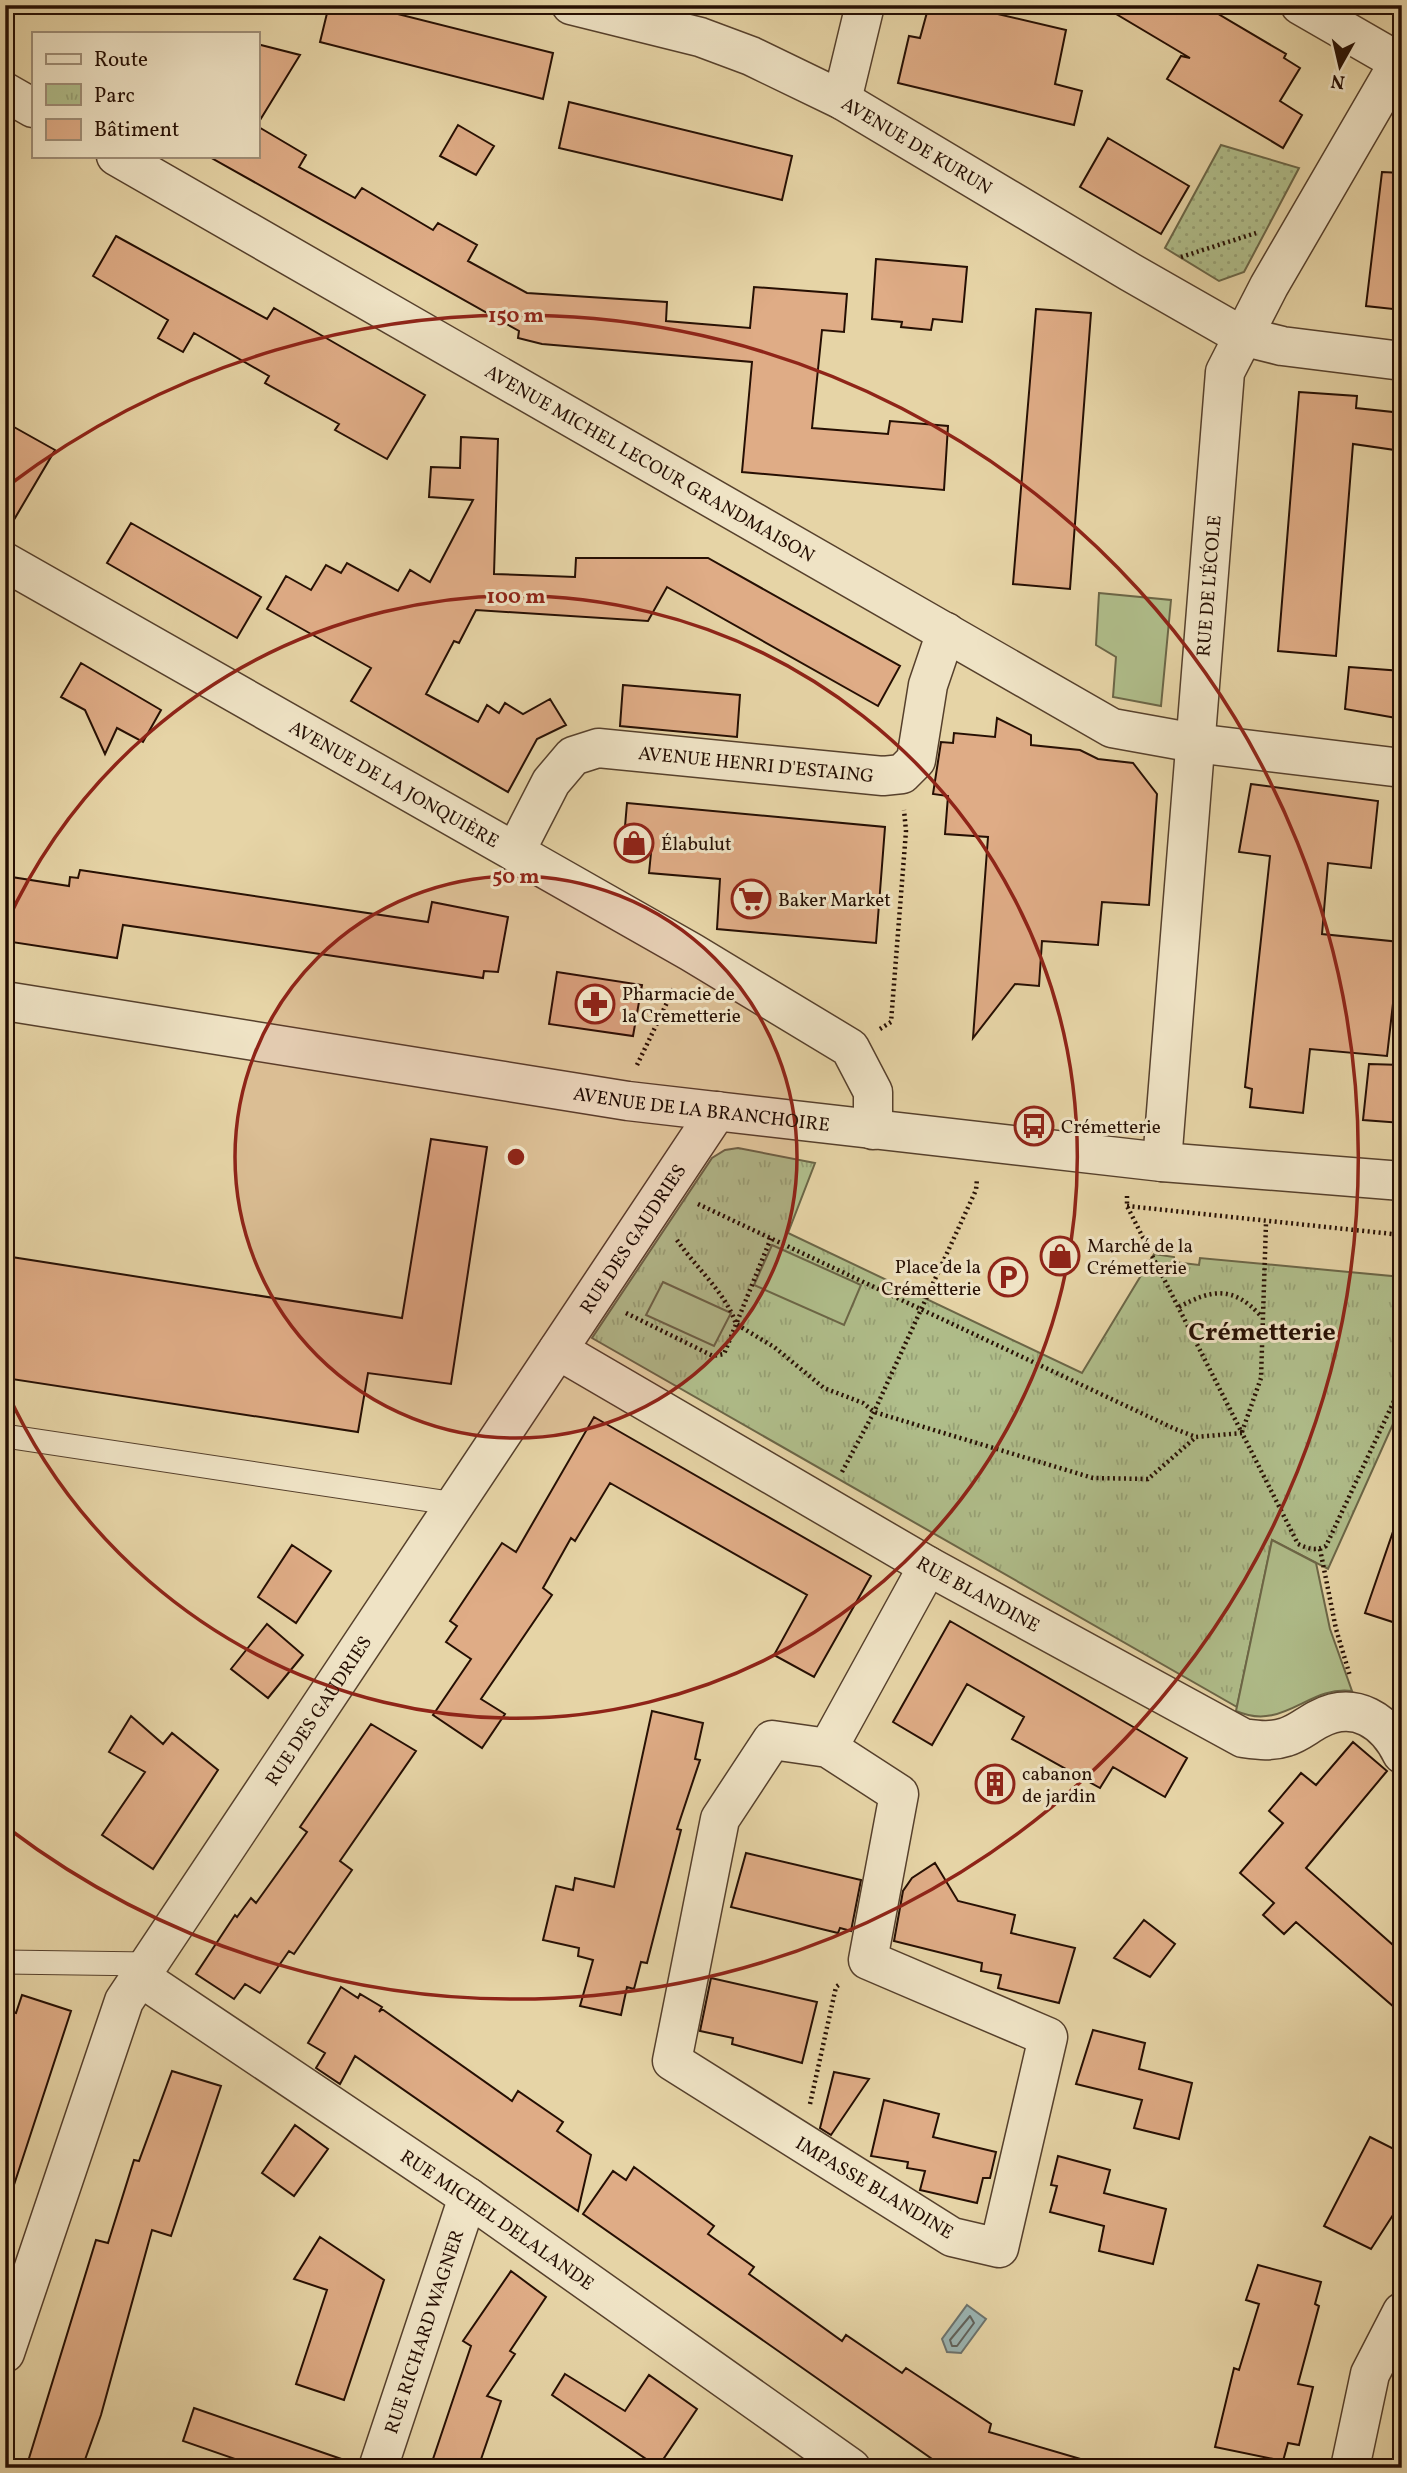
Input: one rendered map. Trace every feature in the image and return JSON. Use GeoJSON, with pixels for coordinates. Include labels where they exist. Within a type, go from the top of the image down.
{"type":"FeatureCollection","features":[{"type":"Feature","properties":{"kind":"street","name":"AVENUE DE KURUN"},"geometry":{"type":"LineString","coordinates":[[571,5],[700,37],[751,56],[842,100],[1130,272],[1242,335],[1282,346],[1402,360]]}},
{"type":"Feature","properties":{"kind":"street"},"geometry":{"type":"LineString","coordinates":[[842,100],[864,5]]}},
{"type":"Feature","properties":{"kind":"street"},"geometry":{"type":"LineString","coordinates":[[1300,5],[1400,60]]}},
{"type":"Feature","properties":{"kind":"street","name":"RUE DE L'ÉCOLE"},"geometry":{"type":"LineString","coordinates":[[1146,1160],[1195,743],[1225,372],[1242,335],[1400,60]]}},
{"type":"Feature","properties":{"kind":"street"},"geometry":{"type":"LineString","coordinates":[[5,92],[32,107]]}},
{"type":"Feature","properties":{"kind":"street","name":"AVENUE MICHEL LECOUR GRANDMAISON"},"geometry":{"type":"LineString","coordinates":[[119,158],[1112,728],[1195,743],[1402,768]]}},
{"type":"Feature","properties":{"kind":"street","name":"AVENUE DE LA JONQUIÈRE"},"geometry":{"type":"LineString","coordinates":[[5,562],[691,952],[850,1048]]}},
{"type":"Feature","properties":{"kind":"street","name":"AVENUE HENRI D'ESTAING"},"geometry":{"type":"LineString","coordinates":[[515,852],[551,782],[573,756],[598,748],[883,776],[902,774],[916,760],[928,685],[947,632]]}},
{"type":"Feature","properties":{"kind":"street","name":"AVENUE DE LA BRANCHOIRE"},"geometry":{"type":"LineString","coordinates":[[5,1001],[628,1101],[981,1143],[1402,1181]]}},
{"type":"Feature","properties":{"kind":"street"},"geometry":{"type":"LineString","coordinates":[[850,1048],[873,1091],[873,1130]]}},
{"type":"Feature","properties":{"kind":"street","name":"RUE DES GAUDRIES"},"geometry":{"type":"LineString","coordinates":[[5,2353],[124,2001],[717,1111]]}},
{"type":"Feature","properties":{"kind":"street","name":"RUE BLANDINE"},"geometry":{"type":"LineString","coordinates":[[558,1350],[823,1507],[1243,1738],[1263,1741],[1284,1738],[1340,1712],[1361,1713]]}},
{"type":"Feature","properties":{"kind":"street"},"geometry":{"type":"LineString","coordinates":[[828,1748],[928,1566]]}},
{"type":"Feature","properties":{"kind":"street"},"geometry":{"type":"LineString","coordinates":[[1361,1713],[1392,1733],[1402,1754]]}},
{"type":"Feature","properties":{"kind":"street","name":"IMPASSE BLANDINE"},"geometry":{"type":"LineString","coordinates":[[772,1740],[828,1748],[899,1794],[868,1960],[1048,2037],[999,2248],[951,2237],[672,2061],[720,1819],[772,1740]]}},
{"type":"Feature","properties":{"kind":"street","name":"RUE MICHEL DELALANDE"},"geometry":{"type":"LineString","coordinates":[[144,1971],[851,2468]]}},
{"type":"Feature","properties":{"kind":"street","name":"RUE RICHARD WAGNER"},"geometry":{"type":"LineString","coordinates":[[378,2468],[468,2197]]}},
{"type":"Feature","properties":{"kind":"street"},"geometry":{"type":"LineString","coordinates":[[1350,2468],[1370,2374],[1402,2312]]}},
{"type":"Feature","properties":{"kind":"lane"},"geometry":{"type":"LineString","coordinates":[[5,1436],[456,1504]]}},
{"type":"Feature","properties":{"kind":"lane"},"geometry":{"type":"LineString","coordinates":[[5,1962],[144,1971]]}},
{"type":"Feature","properties":{"kind":"path"},"geometry":{"type":"LineString","coordinates":[[1130,272],[1267,230],[1316,207]]}},
{"type":"Feature","properties":{"kind":"path"},"geometry":{"type":"LineString","coordinates":[[850,1048],[891,1022],[906,831],[902,774]]}},
{"type":"Feature","properties":{"kind":"path"},"geometry":{"type":"LineString","coordinates":[[628,1101],[630,1079],[691,952]]}},
{"type":"Feature","properties":{"kind":"path"},"geometry":{"type":"LineString","coordinates":[[823,1507],[874,1412],[975,1190],[981,1143]]}},
{"type":"Feature","properties":{"kind":"path"},"geometry":{"type":"LineString","coordinates":[[1126,1206],[1146,1160]]}},
{"type":"Feature","properties":{"kind":"path"},"geometry":{"type":"LineString","coordinates":[[659,1199],[771,1238],[1196,1437],[1242,1433]]}},
{"type":"Feature","properties":{"kind":"path"},"geometry":{"type":"LineString","coordinates":[[659,1199],[709,1284],[730,1305],[736,1324],[774,1347],[824,1388],[863,1403],[874,1412],[1056,1468],[1106,1480],[1148,1479],[1196,1437]]}},
{"type":"Feature","properties":{"kind":"path"},"geometry":{"type":"LineString","coordinates":[[1126,1206],[1266,1223],[1402,1235]]}},
{"type":"Feature","properties":{"kind":"path"},"geometry":{"type":"LineString","coordinates":[[1126,1206],[1298,1544],[1320,1549],[1326,1546],[1402,1384]]}},
{"type":"Feature","properties":{"kind":"path"},"geometry":{"type":"LineString","coordinates":[[1242,1433],[1261,1378],[1266,1223]]}},
{"type":"Feature","properties":{"kind":"path"},"geometry":{"type":"LineString","coordinates":[[596,1293],[620,1310],[713,1356],[724,1354],[771,1238]]}},
{"type":"Feature","properties":{"kind":"path"},"geometry":{"type":"LineString","coordinates":[[1179,1307],[1203,1294],[1230,1293],[1247,1300],[1261,1315]]}},
{"type":"Feature","properties":{"kind":"path"},"geometry":{"type":"LineString","coordinates":[[1320,1549],[1336,1629],[1361,1713]]}},
{"type":"Feature","properties":{"kind":"path"},"geometry":{"type":"LineString","coordinates":[[803,2143],[836,1987],[868,1960]]}},
{"type":"Feature","properties":{"kind":"green space"},"geometry":{"type":"Polygon","coordinates":[[[1221,145],[1299,168],[1244,272],[1219,281],[1165,248],[1221,145]]]}},
{"type":"Feature","properties":{"kind":"green space"},"geometry":{"type":"Polygon","coordinates":[[[1099,593],[1171,600],[1161,706],[1113,697],[1116,657],[1096,645],[1099,593]]]}},
{"type":"Feature","properties":{"kind":"green space"},"geometry":{"type":"Polygon","coordinates":[[[738,1148],[815,1163],[788,1233],[1082,1373],[1154,1254],[1174,1257],[1174,1262],[1199,1265],[1200,1258],[1402,1277],[1402,1404],[1328,1569],[1272,1540],[1237,1707],[592,1338],[712,1158],[725,1150],[738,1148]]]}},
{"type":"Feature","properties":{"kind":"green space"},"geometry":{"type":"Polygon","coordinates":[[[772,1245],[861,1285],[844,1325],[754,1285],[772,1245]]]}},
{"type":"Feature","properties":{"kind":"green space"},"geometry":{"type":"Polygon","coordinates":[[[663,1282],[731,1313],[714,1346],[646,1315],[663,1282]]]}},
{"type":"Feature","properties":{"kind":"green space"},"geometry":{"type":"Polygon","coordinates":[[[1272,1540],[1316,1563],[1330,1629],[1352,1691],[1336,1691],[1282,1712],[1253,1716],[1236,1711],[1272,1540]]]}},
{"type":"Feature","properties":{"kind":"water"},"geometry":{"type":"Polygon","coordinates":[[[967,2305],[986,2319],[961,2353],[947,2352],[942,2339],[967,2305]]]}},
{"type":"Feature","properties":{"kind":"building"},"geometry":{"type":"Polygon","coordinates":[[[329,5],[362,5],[553,53],[543,99],[320,42],[329,5]]]}},
{"type":"Feature","properties":{"kind":"building"},"geometry":{"type":"Polygon","coordinates":[[[929,5],[959,5],[1066,30],[1055,84],[1082,91],[1074,125],[898,83],[909,36],[920,38],[929,5]]]}},
{"type":"Feature","properties":{"kind":"building"},"geometry":{"type":"Polygon","coordinates":[[[1101,5],[1203,5],[1286,54],[1284,58],[1300,68],[1280,101],[1302,115],[1283,148],[1167,79],[1181,56],[1190,58],[1101,5]]]}},
{"type":"Feature","properties":{"kind":"building"},"geometry":{"type":"Polygon","coordinates":[[[259,45],[300,55],[259,122],[259,45]]]}},
{"type":"Feature","properties":{"kind":"building"},"geometry":{"type":"Polygon","coordinates":[[[569,102],[792,156],[782,200],[559,148],[569,102]]]}},
{"type":"Feature","properties":{"kind":"building"},"geometry":{"type":"Polygon","coordinates":[[[458,125],[494,146],[476,175],[440,156],[458,125]]]}},
{"type":"Feature","properties":{"kind":"building"},"geometry":{"type":"Polygon","coordinates":[[[259,127],[306,155],[299,167],[355,198],[362,188],[433,230],[438,223],[477,245],[468,261],[527,293],[667,302],[666,321],[750,328],[754,287],[847,294],[844,332],[822,330],[812,428],[888,434],[890,421],[948,426],[944,490],[742,472],[752,362],[542,344],[518,338],[519,331],[212,158],[259,158],[259,127]]]}},
{"type":"Feature","properties":{"kind":"building"},"geometry":{"type":"Polygon","coordinates":[[[1108,138],[1189,186],[1161,234],[1080,187],[1108,138]]]}},
{"type":"Feature","properties":{"kind":"building"},"geometry":{"type":"Polygon","coordinates":[[[1382,172],[1402,173],[1402,310],[1366,306],[1382,172]]]}},
{"type":"Feature","properties":{"kind":"building"},"geometry":{"type":"Polygon","coordinates":[[[116,236],[267,319],[274,308],[425,395],[387,459],[335,430],[339,424],[265,383],[269,376],[194,333],[183,352],[158,338],[168,320],[93,276],[116,236]]]}},
{"type":"Feature","properties":{"kind":"building"},"geometry":{"type":"Polygon","coordinates":[[[876,259],[967,267],[962,322],[933,319],[931,330],[901,327],[902,322],[872,319],[876,259]]]}},
{"type":"Feature","properties":{"kind":"building"},"geometry":{"type":"Polygon","coordinates":[[[1036,309],[1091,313],[1070,589],[1013,584],[1036,309]]]}},
{"type":"Feature","properties":{"kind":"building"},"geometry":{"type":"Polygon","coordinates":[[[1299,392],[1357,396],[1356,408],[1402,413],[1402,451],[1353,444],[1336,656],[1278,651],[1299,392]]]}},
{"type":"Feature","properties":{"kind":"building"},"geometry":{"type":"Polygon","coordinates":[[[5,422],[55,450],[5,535],[5,422]]]}},
{"type":"Feature","properties":{"kind":"building"},"geometry":{"type":"Polygon","coordinates":[[[461,437],[498,439],[494,574],[575,577],[576,558],[708,558],[900,666],[878,706],[667,587],[648,621],[476,610],[459,643],[454,641],[426,694],[478,722],[487,705],[499,713],[505,703],[523,714],[550,699],[566,725],[537,739],[508,792],[351,701],[371,668],[267,609],[286,576],[311,590],[326,565],[341,573],[347,563],[398,591],[410,570],[430,582],[473,500],[429,497],[431,467],[460,468],[461,437]]]}},
{"type":"Feature","properties":{"kind":"building"},"geometry":{"type":"Polygon","coordinates":[[[131,523],[261,597],[237,638],[107,563],[131,523]]]}},
{"type":"Feature","properties":{"kind":"building"},"geometry":{"type":"Polygon","coordinates":[[[81,663],[161,710],[143,742],[117,728],[105,754],[85,710],[61,697],[81,663]]]}},
{"type":"Feature","properties":{"kind":"building"},"geometry":{"type":"Polygon","coordinates":[[[1349,667],[1402,671],[1402,719],[1345,709],[1349,667]]]}},
{"type":"Feature","properties":{"kind":"building"},"geometry":{"type":"Polygon","coordinates":[[[623,685],[740,695],[737,737],[620,726],[623,685]]]}},
{"type":"Feature","properties":{"kind":"building"},"geometry":{"type":"Polygon","coordinates":[[[997,718],[1031,735],[1031,745],[1080,750],[1098,759],[1133,763],[1157,794],[1149,905],[1102,902],[1098,945],[1042,941],[1039,986],[1015,984],[973,1038],[988,837],[945,834],[948,796],[933,794],[941,742],[953,743],[954,733],[995,737],[997,718]]]}},
{"type":"Feature","properties":{"kind":"building"},"geometry":{"type":"Polygon","coordinates":[[[1251,784],[1378,801],[1371,868],[1328,863],[1322,934],[1400,942],[1387,1056],[1310,1049],[1303,1113],[1250,1107],[1252,1089],[1245,1087],[1270,856],[1239,852],[1251,784]]]}},
{"type":"Feature","properties":{"kind":"building"},"geometry":{"type":"Polygon","coordinates":[[[627,803],[885,827],[876,943],[717,929],[720,879],[649,873],[651,853],[623,850],[627,803]]]}},
{"type":"Feature","properties":{"kind":"building"},"geometry":{"type":"Polygon","coordinates":[[[80,870],[428,922],[432,902],[508,917],[498,972],[484,971],[483,978],[123,925],[117,958],[5,941],[5,876],[69,886],[70,877],[78,878],[80,870]]]}},
{"type":"Feature","properties":{"kind":"building","name":"Pharmacie de la Cremetterie"},"geometry":{"type":"Polygon","coordinates":[[[557,972],[642,985],[633,1036],[549,1024],[557,972]]]}},
{"type":"Feature","properties":{"kind":"building"},"geometry":{"type":"Polygon","coordinates":[[[1369,1064],[1402,1065],[1402,1123],[1363,1120],[1369,1064]]]}},
{"type":"Feature","properties":{"kind":"building"},"geometry":{"type":"Polygon","coordinates":[[[431,1139],[487,1147],[451,1384],[368,1373],[358,1432],[5,1378],[5,1256],[402,1318],[431,1139]]]}},
{"type":"Feature","properties":{"kind":"building"},"geometry":{"type":"Polygon","coordinates":[[[594,1417],[871,1576],[814,1677],[774,1655],[807,1595],[610,1483],[575,1541],[571,1538],[543,1588],[552,1595],[481,1699],[505,1714],[482,1748],[433,1715],[471,1659],[446,1642],[457,1626],[450,1621],[502,1543],[516,1552],[594,1417]]]}},
{"type":"Feature","properties":{"kind":"building"},"geometry":{"type":"Polygon","coordinates":[[[1397,1520],[1402,1521],[1402,1625],[1365,1613],[1397,1520]]]}},
{"type":"Feature","properties":{"kind":"building"},"geometry":{"type":"Polygon","coordinates":[[[292,1545],[331,1571],[296,1623],[258,1597],[292,1545]]]}},
{"type":"Feature","properties":{"kind":"building"},"geometry":{"type":"Polygon","coordinates":[[[950,1621],[1187,1758],[1165,1797],[1113,1767],[1100,1788],[1012,1739],[1024,1717],[967,1684],[932,1745],[893,1722],[950,1621]]]}},
{"type":"Feature","properties":{"kind":"building"},"geometry":{"type":"Polygon","coordinates":[[[267,1624],[303,1655],[268,1698],[231,1669],[267,1624]]]}},
{"type":"Feature","properties":{"kind":"building"},"geometry":{"type":"Polygon","coordinates":[[[652,1711],[703,1723],[695,1759],[700,1760],[677,1829],[681,1830],[647,1963],[641,1962],[634,1989],[627,1987],[621,2015],[580,2006],[593,1960],[578,1956],[579,1948],[543,1940],[556,1886],[573,1890],[575,1878],[614,1887],[652,1711]]]}},
{"type":"Feature","properties":{"kind":"building"},"geometry":{"type":"Polygon","coordinates":[[[131,1716],[163,1744],[172,1733],[218,1770],[153,1869],[102,1835],[145,1772],[109,1752],[131,1716]]]}},
{"type":"Feature","properties":{"kind":"building"},"geometry":{"type":"Polygon","coordinates":[[[371,1724],[416,1751],[340,1861],[352,1870],[294,1954],[289,1951],[260,1993],[245,1984],[234,1999],[196,1974],[235,1915],[237,1917],[251,1898],[256,1903],[307,1832],[300,1827],[371,1724]]]}},
{"type":"Feature","properties":{"kind":"building"},"geometry":{"type":"Polygon","coordinates":[[[1353,1742],[1387,1771],[1306,1868],[1402,1953],[1402,2014],[1296,1922],[1284,1934],[1263,1915],[1274,1903],[1240,1873],[1283,1823],[1269,1811],[1301,1773],[1316,1785],[1353,1742]]]}},
{"type":"Feature","properties":{"kind":"building"},"geometry":{"type":"Polygon","coordinates":[[[746,1853],[861,1880],[851,1931],[840,1928],[838,1933],[731,1907],[746,1853]]]}},
{"type":"Feature","properties":{"kind":"building"},"geometry":{"type":"Polygon","coordinates":[[[935,1863],[958,1901],[1015,1915],[1011,1933],[1075,1948],[1059,2003],[998,1988],[1001,1975],[981,1971],[982,1963],[894,1941],[903,1891],[912,1878],[935,1863]]]}},
{"type":"Feature","properties":{"kind":"building"},"geometry":{"type":"Polygon","coordinates":[[[1144,1920],[1175,1944],[1150,1977],[1114,1958],[1144,1920]]]}},
{"type":"Feature","properties":{"kind":"building"},"geometry":{"type":"Polygon","coordinates":[[[711,1978],[817,2002],[802,2063],[732,2044],[733,2038],[700,2031],[711,1978]]]}},
{"type":"Feature","properties":{"kind":"building"},"geometry":{"type":"Polygon","coordinates":[[[341,1987],[358,1998],[360,1994],[382,2007],[379,2012],[382,2009],[512,2101],[518,2091],[563,2122],[557,2131],[591,2155],[578,2211],[355,2056],[340,2084],[316,2068],[325,2053],[308,2043],[341,1987]]]}},
{"type":"Feature","properties":{"kind":"building"},"geometry":{"type":"Polygon","coordinates":[[[22,1995],[71,2011],[12,2191],[5,2190],[5,2010],[16,2013],[22,1995]]]}},
{"type":"Feature","properties":{"kind":"building"},"geometry":{"type":"Polygon","coordinates":[[[1093,2030],[1145,2043],[1139,2069],[1192,2083],[1179,2139],[1134,2128],[1142,2100],[1076,2084],[1093,2030]]]}},
{"type":"Feature","properties":{"kind":"building"},"geometry":{"type":"Polygon","coordinates":[[[172,2071],[221,2086],[171,2236],[152,2230],[101,2415],[82,2468],[26,2468],[96,2240],[108,2243],[134,2160],[139,2161],[172,2071]]]}},
{"type":"Feature","properties":{"kind":"building"},"geometry":{"type":"Polygon","coordinates":[[[834,2072],[869,2079],[831,2135],[820,2128],[834,2072]]]}},
{"type":"Feature","properties":{"kind":"building"},"geometry":{"type":"Polygon","coordinates":[[[884,2100],[939,2114],[933,2137],[996,2152],[990,2178],[983,2178],[977,2203],[920,2190],[925,2171],[907,2168],[908,2162],[871,2156],[884,2100]]]}},
{"type":"Feature","properties":{"kind":"building"},"geometry":{"type":"Polygon","coordinates":[[[295,2125],[328,2149],[294,2196],[262,2173],[295,2125]]]}},
{"type":"Feature","properties":{"kind":"building"},"geometry":{"type":"Polygon","coordinates":[[[1370,2137],[1402,2153],[1402,2201],[1371,2249],[1324,2226],[1370,2137]]]}},
{"type":"Feature","properties":{"kind":"building"},"geometry":{"type":"Polygon","coordinates":[[[1058,2156],[1110,2170],[1104,2193],[1166,2209],[1153,2264],[1099,2251],[1104,2226],[1050,2212],[1057,2186],[1051,2185],[1058,2156]]]}},
{"type":"Feature","properties":{"kind":"building"},"geometry":{"type":"Polygon","coordinates":[[[634,2167],[714,2226],[708,2234],[754,2267],[749,2274],[842,2341],[846,2335],[902,2373],[906,2368],[991,2424],[989,2432],[1084,2460],[1083,2468],[945,2468],[583,2214],[613,2171],[626,2180],[634,2167]]]}},
{"type":"Feature","properties":{"kind":"building"},"geometry":{"type":"Polygon","coordinates":[[[320,2237],[384,2280],[344,2400],[296,2384],[327,2290],[294,2279],[320,2237]]]}},
{"type":"Feature","properties":{"kind":"building"},"geometry":{"type":"Polygon","coordinates":[[[1258,2265],[1321,2282],[1315,2304],[1319,2306],[1298,2384],[1313,2387],[1299,2445],[1288,2443],[1283,2461],[1215,2447],[1234,2368],[1239,2370],[1259,2304],[1246,2300],[1258,2265]]]}},
{"type":"Feature","properties":{"kind":"building"},"geometry":{"type":"Polygon","coordinates":[[[511,2271],[546,2297],[510,2351],[515,2354],[487,2396],[501,2401],[478,2468],[430,2468],[471,2346],[463,2341],[511,2271]]]}},
{"type":"Feature","properties":{"kind":"building"},"geometry":{"type":"Polygon","coordinates":[[[565,2374],[625,2411],[649,2375],[697,2409],[658,2467],[552,2395],[565,2374]]]}},
{"type":"Feature","properties":{"kind":"building"},"geometry":{"type":"Polygon","coordinates":[[[194,2408],[353,2463],[352,2468],[261,2468],[183,2441],[194,2408]]]}},
{"type":"Feature","properties":{"kind":"place","name":"Élabulut"},"geometry":{"type":"Point","coordinates":[634,843]}},
{"type":"Feature","properties":{"kind":"place","name":"Baker Market"},"geometry":{"type":"Point","coordinates":[751,899]}},
{"type":"Feature","properties":{"kind":"place","name":"Pharmacie de la Cremetterie"},"geometry":{"type":"Point","coordinates":[595,1004]}},
{"type":"Feature","properties":{"kind":"place","name":"Crémetterie"},"geometry":{"type":"Point","coordinates":[1034,1126]}},
{"type":"Feature","properties":{"kind":"place","name":"Marché de la Crémetterie"},"geometry":{"type":"Point","coordinates":[1060,1256]}},
{"type":"Feature","properties":{"kind":"place","name":"Place de la Crémetterie"},"geometry":{"type":"Point","coordinates":[1008,1277]}},
{"type":"Feature","properties":{"kind":"place","name":"cabanon de jardin"},"geometry":{"type":"Point","coordinates":[995,1784]}},
{"type":"Feature","properties":{"kind":"district","name":"Crémetterie"},"geometry":{"type":"Point","coordinates":[1262,1331]}}]}
